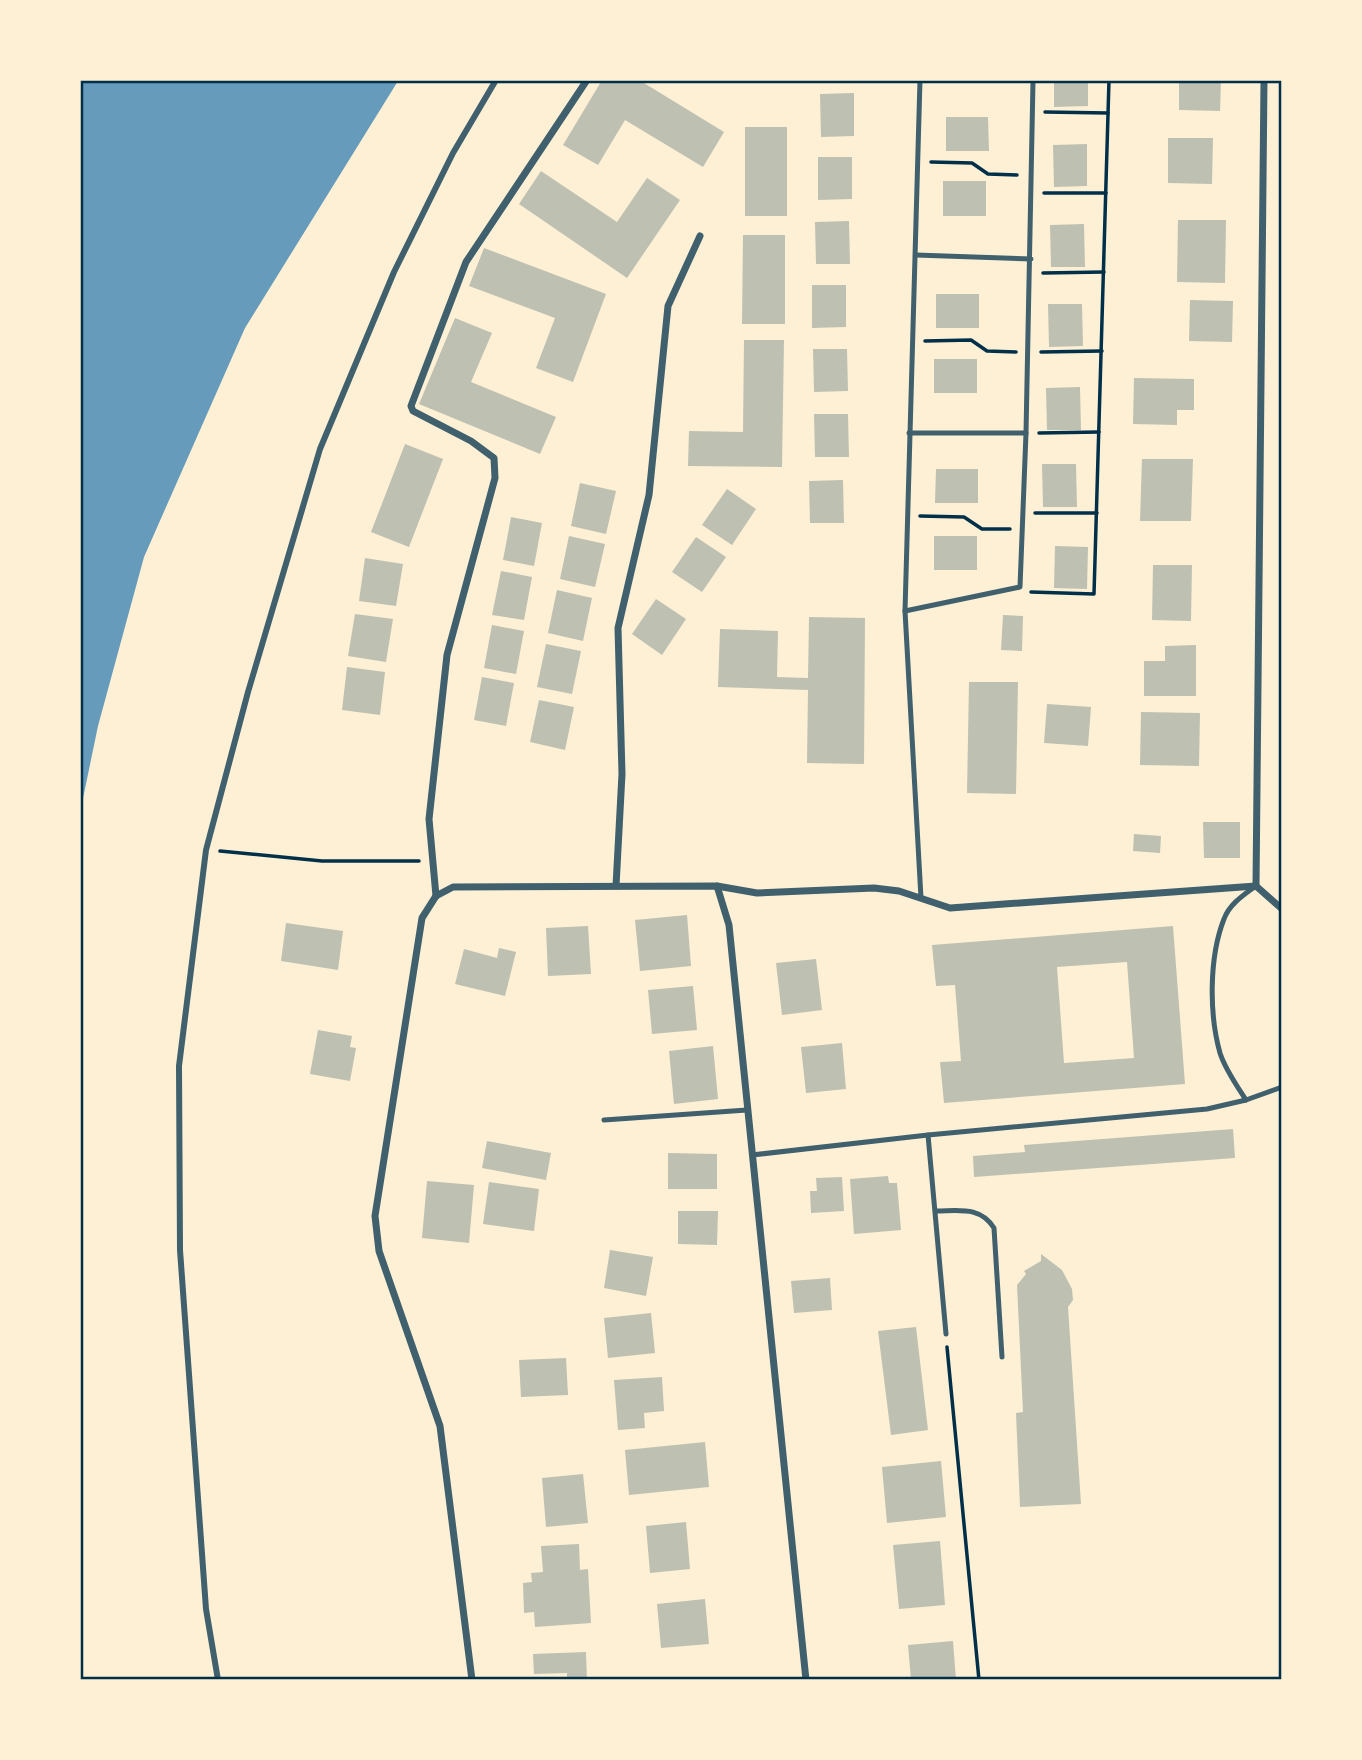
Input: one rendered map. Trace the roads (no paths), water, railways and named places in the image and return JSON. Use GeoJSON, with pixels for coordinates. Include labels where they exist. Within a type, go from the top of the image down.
{"type":"FeatureCollection","features":[{"type":"Feature","properties":{"kind":"street"},"geometry":{"type":"LineString","coordinates":[[218,1679],[206,1609],[180,1250],[179,1066],[206,850],[248,692],[320,449],[394,272],[453,153],[496,80]]}},
{"type":"Feature","properties":{"kind":"street"},"geometry":{"type":"LineString","coordinates":[[436,896],[429,819],[447,654],[495,478],[494,458],[471,442],[413,411],[411,405],[466,262],[587,80]]}},
{"type":"Feature","properties":{"kind":"street"},"geometry":{"type":"LineString","coordinates":[[1256,886],[1264,80]]}},
{"type":"Feature","properties":{"kind":"street"},"geometry":{"type":"LineString","coordinates":[[616,886],[622,774],[618,628],[649,495],[668,306],[700,236]]}},
{"type":"Feature","properties":{"kind":"street"},"geometry":{"type":"LineString","coordinates":[[472,1679],[440,1426],[379,1251],[374,1216],[422,918],[436,896],[453,887],[717,886],[757,893],[874,888],[921,898],[950,908],[1256,886],[1282,909]]}},
{"type":"Feature","properties":{"kind":"street"},"geometry":{"type":"LineString","coordinates":[[717,886],[730,925],[751,1156],[806,1679]]}},
{"type":"Feature","properties":{"kind":"lane"},"geometry":{"type":"LineString","coordinates":[[920,80],[905,611],[921,898]]}},
{"type":"Feature","properties":{"kind":"lane"},"geometry":{"type":"LineString","coordinates":[[905,611],[1020,587],[1031,259],[1033,80],[1029,80]]}},
{"type":"Feature","properties":{"kind":"lane"},"geometry":{"type":"LineString","coordinates":[[916,255],[1031,259]]}},
{"type":"Feature","properties":{"kind":"lane"},"geometry":{"type":"LineString","coordinates":[[909,433],[1026,433]]}},
{"type":"Feature","properties":{"kind":"lane"},"geometry":{"type":"LineString","coordinates":[[1246,1100],[1221,1054],[1213,1002],[1216,951],[1224,917],[1237,899],[1256,886]]}},
{"type":"Feature","properties":{"kind":"lane"},"geometry":{"type":"LineString","coordinates":[[751,1156],[928,1135],[1207,1109],[1246,1100],[1282,1087]]}},
{"type":"Feature","properties":{"kind":"lane"},"geometry":{"type":"LineString","coordinates":[[604,1120],[747,1110]]}},
{"type":"Feature","properties":{"kind":"lane"},"geometry":{"type":"LineString","coordinates":[[928,1135],[946,1334]]}},
{"type":"Feature","properties":{"kind":"lane"},"geometry":{"type":"LineString","coordinates":[[936,1211],[975,1210],[987,1217],[994,1228],[1002,1357]]}},
{"type":"Feature","properties":{"kind":"water"},"geometry":{"type":"Polygon","coordinates":[[[81,80],[398,81],[245,328],[144,557],[98,726],[81,808],[81,80]]]}}]}
